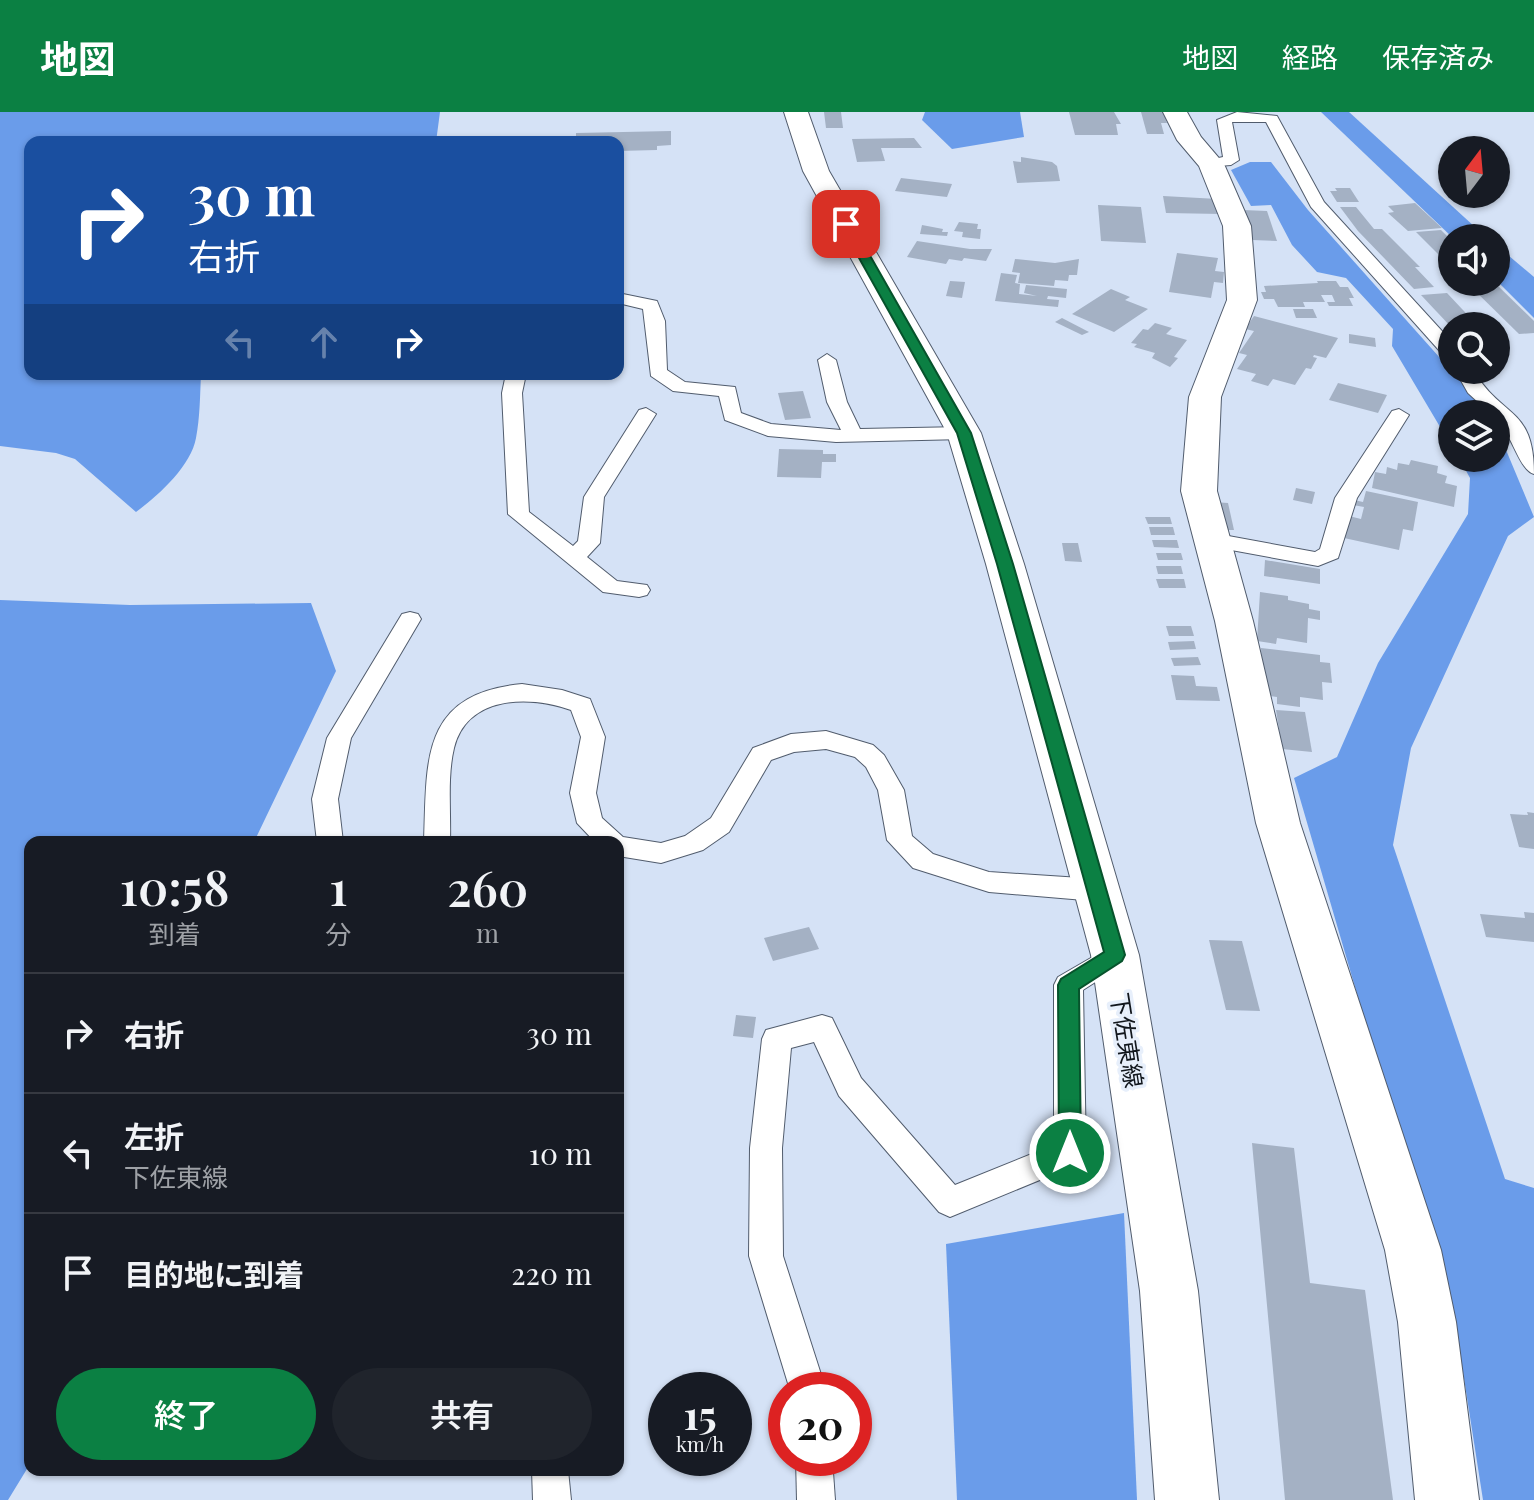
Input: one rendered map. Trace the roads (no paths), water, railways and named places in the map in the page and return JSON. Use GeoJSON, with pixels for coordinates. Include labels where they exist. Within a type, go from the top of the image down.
{"type":"FeatureCollection","features":[{"type":"Feature","properties":{"kind":"main road","name":"下佐東線"},"geometry":{"type":"LineString","coordinates":[[796,112],[816,171],[964,433],[1005,564],[1115,955],[1169,1291],[1187,1500]]}},
{"type":"Feature","properties":{"kind":"main road"},"geometry":{"type":"LineString","coordinates":[[1175,112],[1190,140],[1211,164],[1237,226],[1242,300],[1205,397],[1199,491],[1234,621],[1278,823],[1413,1250],[1427,1322],[1447,1500]]}},
{"type":"Feature","properties":{"kind":"lane"},"geometry":{"type":"LineString","coordinates":[[1211,164],[1231,160],[1224,120],[1248,115],[1272,119],[1317,204],[1438,338]]}},
{"type":"Feature","properties":{"kind":"lane"},"geometry":{"type":"LineString","coordinates":[[624,299],[651,305],[659,321],[655,344],[658,372],[680,387],[728,391],[732,416],[768,430],[853,435],[964,433]]}},
{"type":"Feature","properties":{"kind":"lane"},"geometry":{"type":"LineString","coordinates":[[827,360],[837,402],[853,435]]}},
{"type":"Feature","properties":{"kind":"lane"},"geometry":{"type":"LineString","coordinates":[[515,380],[512,393],[519,514],[611,587],[639,590]]}},
{"type":"Feature","properties":{"kind":"lane"},"geometry":{"type":"LineString","coordinates":[[1472,384],[1515,425],[1534,468]]}},
{"type":"Feature","properties":{"kind":"lane"},"geometry":{"type":"LineString","coordinates":[[572,558],[589,543],[594,497],[646,414]]}},
{"type":"Feature","properties":{"kind":"lane"},"geometry":{"type":"LineString","coordinates":[[1212,540],[1318,559],[1330,553],[1346,498],[1399,415]]}},
{"type":"Feature","properties":{"kind":"lane"},"geometry":{"type":"LineString","coordinates":[[329,836],[325,799],[339,738],[410,619]]}},
{"type":"Feature","properties":{"kind":"lane"},"geometry":{"type":"LineString","coordinates":[[437,836],[442,743],[462,711],[496,694],[528,692],[559,695],[581,705],[593,737],[583,793],[590,823],[606,836]]}},
{"type":"Feature","properties":{"kind":"lane"},"geometry":{"type":"LineString","coordinates":[[624,846],[661,853],[694,843],[720,825],[762,754],[791,743],[826,740],[864,751],[875,761],[891,790],[900,840],[923,861],[989,882],[1096,890]]}},
{"type":"Feature","properties":{"kind":"lane"},"geometry":{"type":"LineString","coordinates":[[802,1372],[766,1256],[766,1148],[777,1039],[822,1027],[850,1087],[950,1202],[1070,1153],[1068,985],[1115,955]]}},
{"type":"Feature","properties":{"kind":"lane"},"geometry":{"type":"LineString","coordinates":[[550,1476],[552,1500]]}},
{"type":"Feature","properties":{"kind":"lane"},"geometry":{"type":"LineString","coordinates":[[815,1476],[816,1500]]}}]}
